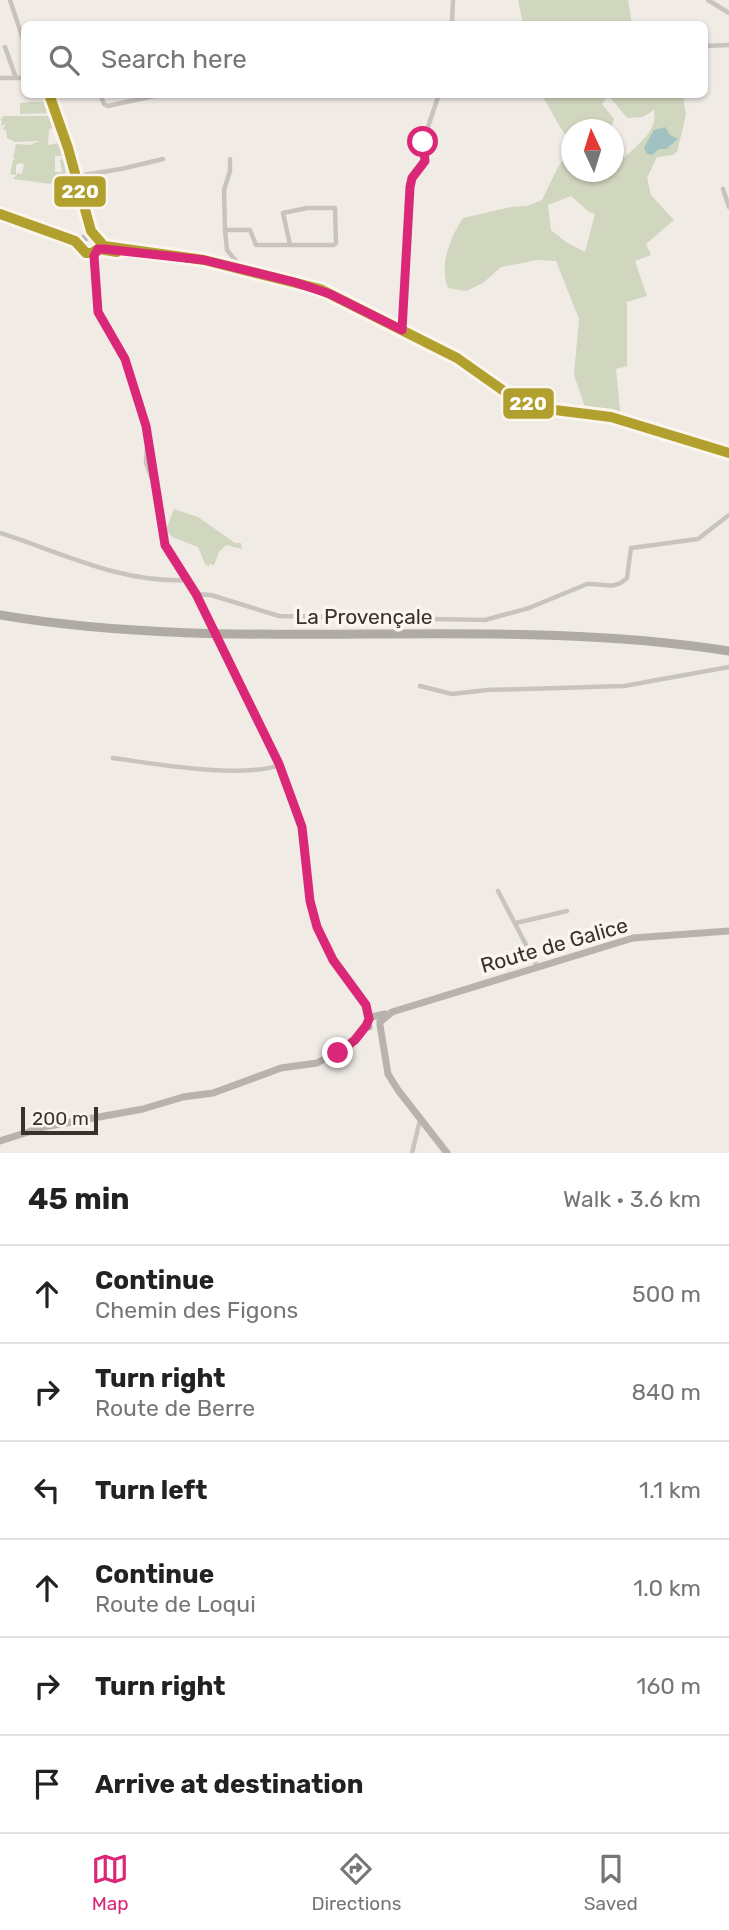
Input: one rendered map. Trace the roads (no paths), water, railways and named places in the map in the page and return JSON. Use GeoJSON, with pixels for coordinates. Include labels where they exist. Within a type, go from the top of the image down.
{"type":"FeatureCollection","features":[{"type":"Feature","properties":{"kind":"highway","name":"La Provençale"},"geometry":{"type":"LineString","coordinates":[[0,609],[78,620],[163,626],[532,628],[641,634],[729,645]]}},
{"type":"Feature","properties":{"kind":"highway","name":"La Provençale"},"geometry":{"type":"LineString","coordinates":[[0,615],[69,625],[145,631],[233,634],[531,634],[641,640],[729,651]]}},
{"type":"Feature","properties":{"kind":"main road"},"geometry":{"type":"LineString","coordinates":[[0,213],[75,241],[237,267],[320,289],[457,358],[519,401],[555,410],[611,417],[729,453]]}},
{"type":"Feature","properties":{"kind":"main road"},"geometry":{"type":"LineString","coordinates":[[84,242],[97,245]]}},
{"type":"Feature","properties":{"kind":"main road","name":"Route de Galice"},"geometry":{"type":"LineString","coordinates":[[374,1022],[390,1012],[633,938],[729,931]]}},
{"type":"Feature","properties":{"kind":"main road"},"geometry":{"type":"LineString","coordinates":[[366,1005],[382,1040],[386,1068],[398,1090],[447,1153]]}},
{"type":"Feature","properties":{"kind":"main road"},"geometry":{"type":"LineString","coordinates":[[0,1141],[44,1128],[143,1109],[183,1097],[213,1093],[281,1068],[317,1063],[343,1050],[374,1022]]}},
{"type":"Feature","properties":{"kind":"street"},"geometry":{"type":"LineString","coordinates":[[10,0],[21,29]]}},
{"type":"Feature","properties":{"kind":"street"},"geometry":{"type":"LineString","coordinates":[[452,21],[453,0]]}},
{"type":"Feature","properties":{"kind":"street"},"geometry":{"type":"LineString","coordinates":[[708,0],[729,13]]}},
{"type":"Feature","properties":{"kind":"street"},"geometry":{"type":"LineString","coordinates":[[708,46],[729,45]]}},
{"type":"Feature","properties":{"kind":"street"},"geometry":{"type":"LineString","coordinates":[[5,47],[16,78]]}},
{"type":"Feature","properties":{"kind":"street"},"geometry":{"type":"LineString","coordinates":[[0,78],[21,78]]}},
{"type":"Feature","properties":{"kind":"street"},"geometry":{"type":"LineString","coordinates":[[49,98],[63,132],[89,226],[97,245],[94,270],[98,312],[125,359],[141,403],[165,545],[209,619],[279,765],[302,827],[310,901],[317,927],[333,960],[366,1005]]}},
{"type":"Feature","properties":{"kind":"street"},"geometry":{"type":"LineString","coordinates":[[102,98],[108,106],[145,98]]}},
{"type":"Feature","properties":{"kind":"street"},"geometry":{"type":"LineString","coordinates":[[402,330],[410,187],[412,178],[425,161],[423,142],[438,98]]}},
{"type":"Feature","properties":{"kind":"street"},"geometry":{"type":"LineString","coordinates":[[76,176],[163,159]]}},
{"type":"Feature","properties":{"kind":"street"},"geometry":{"type":"LineString","coordinates":[[230,159],[230,171],[224,190],[225,230],[228,250],[237,267]]}},
{"type":"Feature","properties":{"kind":"street"},"geometry":{"type":"LineString","coordinates":[[723,189],[729,207]]}},
{"type":"Feature","properties":{"kind":"street"},"geometry":{"type":"LineString","coordinates":[[225,230],[250,230],[256,246],[334,245],[335,208],[307,208],[283,213],[290,245]]}},
{"type":"Feature","properties":{"kind":"street"},"geometry":{"type":"LineString","coordinates":[[89,226],[84,242],[94,270]]}},
{"type":"Feature","properties":{"kind":"street"},"geometry":{"type":"LineString","coordinates":[[196,594],[211,595],[279,616],[489,620],[539,605],[587,584],[597,583],[608,587],[621,583],[627,578],[631,548],[698,539],[729,515]]}},
{"type":"Feature","properties":{"kind":"street"},"geometry":{"type":"LineString","coordinates":[[0,533],[104,570],[168,581],[186,580]]}},
{"type":"Feature","properties":{"kind":"street"},"geometry":{"type":"LineString","coordinates":[[420,686],[452,694],[487,690],[624,686],[729,667]]}},
{"type":"Feature","properties":{"kind":"street"},"geometry":{"type":"LineString","coordinates":[[113,758],[212,770],[279,765]]}},
{"type":"Feature","properties":{"kind":"street"},"geometry":{"type":"LineString","coordinates":[[498,891],[537,967]]}},
{"type":"Feature","properties":{"kind":"street"},"geometry":{"type":"LineString","coordinates":[[516,923],[567,911]]}},
{"type":"Feature","properties":{"kind":"street"},"geometry":{"type":"LineString","coordinates":[[412,1153],[420,1119]]}},
{"type":"Feature","properties":{"kind":"water"},"geometry":{"type":"Polygon","coordinates":[[[665,127],[670,135],[678,139],[666,149],[659,149],[652,155],[647,154],[644,148],[654,130],[665,127]]]}}]}
